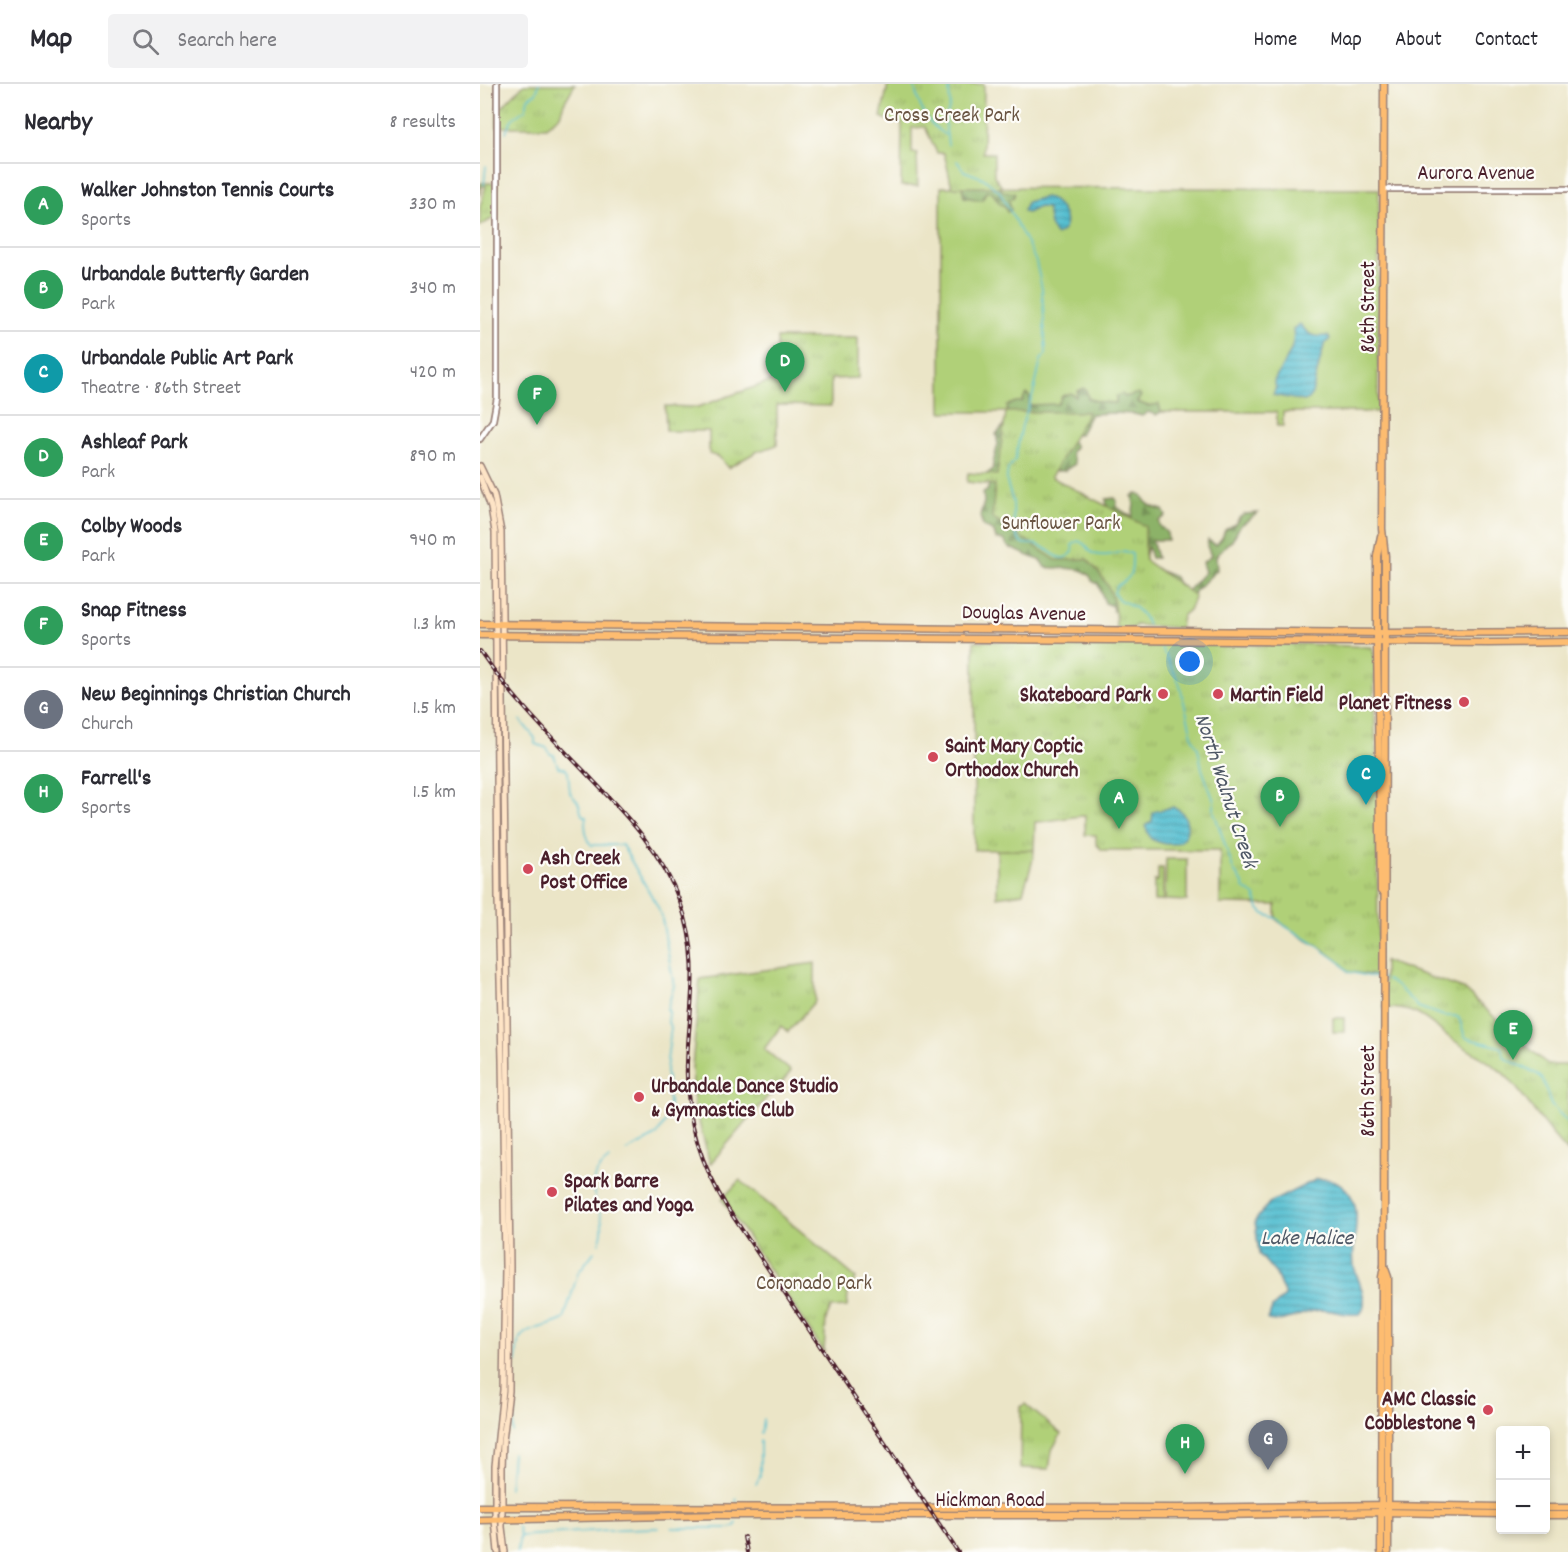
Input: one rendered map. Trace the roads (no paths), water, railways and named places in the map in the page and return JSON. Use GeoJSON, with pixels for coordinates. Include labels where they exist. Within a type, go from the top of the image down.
{"type":"FeatureCollection","features":[{"type":"Feature","properties":{"kind":"main road","name":"86th Street"},"geometry":{"type":"LineString","coordinates":[[1384,84],[1382,529],[1385,556],[1386,851],[1384,1266],[1388,1277],[1384,1509]]}},
{"type":"Feature","properties":{"kind":"main road"},"geometry":{"type":"LineString","coordinates":[[480,466],[495,495],[500,520],[498,635],[505,1267],[503,1390],[496,1449],[499,1507],[498,1552]]}},
{"type":"Feature","properties":{"kind":"main road"},"geometry":{"type":"LineString","coordinates":[[480,477],[489,498],[495,523],[498,624]]}},
{"type":"Feature","properties":{"kind":"main road","name":"86th Street"},"geometry":{"type":"LineString","coordinates":[[1382,529],[1377,556],[1377,643],[1380,869],[1384,916]]}},
{"type":"Feature","properties":{"kind":"main road","name":"Douglas Avenue"},"geometry":{"type":"LineString","coordinates":[[480,624],[1377,633],[1568,632]]}},
{"type":"Feature","properties":{"kind":"main road"},"geometry":{"type":"LineString","coordinates":[[1489,643],[1488,639],[1492,635],[1514,633]]}},
{"type":"Feature","properties":{"kind":"main road","name":"Douglas Avenue"},"geometry":{"type":"LineString","coordinates":[[480,635],[1377,643],[1568,642]]}},
{"type":"Feature","properties":{"kind":"main road","name":"Hickman Road"},"geometry":{"type":"LineString","coordinates":[[480,1507],[1384,1509],[1496,1514]]}},
{"type":"Feature","properties":{"kind":"main road","name":"Hickman Road"},"geometry":{"type":"LineString","coordinates":[[480,1520],[665,1515],[1218,1515],[1496,1507]]}},
{"type":"Feature","properties":{"kind":"main road"},"geometry":{"type":"LineString","coordinates":[[1550,1508],[1568,1508]]}},
{"type":"Feature","properties":{"kind":"main road"},"geometry":{"type":"LineString","coordinates":[[1381,1552],[1384,1509]]}},
{"type":"Feature","properties":{"kind":"main road"},"geometry":{"type":"LineString","coordinates":[[1384,1509],[1388,1552]]}},
{"type":"Feature","properties":{"kind":"main road"},"geometry":{"type":"LineString","coordinates":[[1550,1515],[1568,1515]]}},
{"type":"Feature","properties":{"kind":"main road"},"geometry":{"type":"LineString","coordinates":[[499,1520],[505,1552]]}},
{"type":"Feature","properties":{"kind":"street"},"geometry":{"type":"LineString","coordinates":[[480,439],[493,420],[497,398],[497,84]]}},
{"type":"Feature","properties":{"kind":"street","name":"Aurora Avenue"},"geometry":{"type":"LineString","coordinates":[[1384,189],[1568,189]]}},
{"type":"Feature","properties":{"kind":"water"},"geometry":{"type":"Polygon","coordinates":[[[1045,197],[1056,203],[1064,214],[1065,227],[1056,235],[1050,225],[1047,208],[1039,207],[1027,213],[1023,211],[1027,202],[1045,197]]]}},
{"type":"Feature","properties":{"kind":"water"},"geometry":{"type":"Polygon","coordinates":[[[1300,324],[1312,335],[1328,336],[1330,339],[1324,345],[1312,393],[1309,399],[1304,401],[1273,395],[1276,387],[1274,381],[1293,343],[1293,329],[1300,324]]]}},
{"type":"Feature","properties":{"kind":"water"},"geometry":{"type":"Polygon","coordinates":[[[1173,807],[1185,817],[1187,825],[1183,839],[1176,843],[1165,844],[1151,839],[1145,826],[1152,821],[1153,812],[1173,807]]]}},
{"type":"Feature","properties":{"kind":"water","name":"Lake Halice"},"geometry":{"type":"Polygon","coordinates":[[[1317,1179],[1336,1181],[1352,1197],[1356,1216],[1353,1256],[1364,1297],[1363,1309],[1360,1314],[1321,1310],[1288,1319],[1268,1320],[1272,1308],[1285,1296],[1276,1274],[1259,1254],[1255,1221],[1269,1203],[1317,1179]]]}},
{"type":"Feature","properties":{"kind":"waterway"},"geometry":{"type":"LineString","coordinates":[[506,132],[512,119],[526,109],[528,98],[536,93],[539,84]]}},
{"type":"Feature","properties":{"kind":"waterway"},"geometry":{"type":"LineString","coordinates":[[914,84],[924,113],[945,135]]}},
{"type":"Feature","properties":{"kind":"waterway","name":"North Walnut Creek"},"geometry":{"type":"LineString","coordinates":[[948,145],[945,122],[950,105],[949,89],[952,84]]}},
{"type":"Feature","properties":{"kind":"waterway","name":"North Walnut Creek"},"geometry":{"type":"LineString","coordinates":[[957,161],[964,171],[983,178],[1000,192],[1036,262],[1042,289],[1046,354],[1041,360],[1034,391],[1022,425],[1015,460],[1008,469],[1007,476],[1013,502],[1014,531],[1021,543],[1038,545],[1060,558],[1073,552],[1072,545],[1078,541],[1098,555],[1124,551],[1132,554],[1130,574],[1117,586],[1114,593],[1119,600],[1140,612],[1148,625]]}},
{"type":"Feature","properties":{"kind":"waterway"},"geometry":{"type":"LineString","coordinates":[[484,185],[486,166]]}},
{"type":"Feature","properties":{"kind":"waterway","name":"North Walnut Creek"},"geometry":{"type":"LineString","coordinates":[[1160,645],[1179,682],[1193,739],[1198,748],[1202,769],[1214,801],[1214,812],[1234,871],[1244,888],[1255,896],[1259,909],[1264,914],[1276,918],[1316,945],[1341,963],[1349,972],[1383,979]]}},
{"type":"Feature","properties":{"kind":"waterway"},"geometry":{"type":"LineString","coordinates":[[520,720],[535,738],[535,744],[547,748],[550,754],[554,755],[558,767],[565,768],[568,772],[570,793],[578,802],[582,815],[586,817],[586,831],[591,845],[622,845],[658,907],[662,919],[674,986],[667,1009],[668,1023],[671,1027],[666,1070],[670,1114],[656,1136],[626,1151]]}},
{"type":"Feature","properties":{"kind":"waterway","name":"North Walnut Creek"},"geometry":{"type":"LineString","coordinates":[[1387,980],[1399,988],[1418,1007],[1444,1016],[1459,1018],[1465,1037],[1501,1047],[1505,1058],[1539,1075],[1543,1080],[1551,1105],[1568,1122]]}},
{"type":"Feature","properties":{"kind":"waterway"},"geometry":{"type":"LineString","coordinates":[[599,1243],[602,1220],[593,1190],[594,1180],[598,1170],[609,1160]]}},
{"type":"Feature","properties":{"kind":"waterway"},"geometry":{"type":"LineString","coordinates":[[517,1362],[519,1341],[524,1335],[564,1319],[578,1273],[594,1252]]}},
{"type":"Feature","properties":{"kind":"waterway"},"geometry":{"type":"LineString","coordinates":[[513,1432],[515,1406]]}},
{"type":"Feature","properties":{"kind":"waterway"},"geometry":{"type":"LineString","coordinates":[[761,1433],[763,1419]]}},
{"type":"Feature","properties":{"kind":"waterway"},"geometry":{"type":"LineString","coordinates":[[756,1484],[760,1476],[760,1441]]}},
{"type":"Feature","properties":{"kind":"waterway"},"geometry":{"type":"LineString","coordinates":[[509,1488],[512,1453]]}},
{"type":"Feature","properties":{"kind":"waterway"},"geometry":{"type":"LineString","coordinates":[[736,1498],[737,1503]]}},
{"type":"Feature","properties":{"kind":"waterway"},"geometry":{"type":"LineString","coordinates":[[672,1528],[731,1528],[737,1523]]}},
{"type":"Feature","properties":{"kind":"waterway"},"geometry":{"type":"LineString","coordinates":[[517,1552],[520,1536],[518,1527]]}},
{"type":"Feature","properties":{"kind":"waterway"},"geometry":{"type":"LineString","coordinates":[[520,1536],[659,1528]]}},
{"type":"Feature","properties":{"kind":"railway"},"geometry":{"type":"LineString","coordinates":[[480,651],[529,713],[639,832],[672,883],[687,923],[691,944],[693,983],[687,1083],[692,1121],[702,1157],[728,1209],[958,1552]]}},
{"type":"Feature","properties":{"kind":"railway"},"geometry":{"type":"LineString","coordinates":[[744,1537],[747,1552]]}},
{"type":"Feature","properties":{"kind":"place","name":"Ashleaf Park"},"geometry":{"type":"Point","coordinates":[785,392]}},
{"type":"Feature","properties":{"kind":"place","name":"Snap Fitness"},"geometry":{"type":"Point","coordinates":[537,425]}},
{"type":"Feature","properties":{"kind":"place","name":"Skateboard Park"},"geometry":{"type":"Point","coordinates":[1163,694]}},
{"type":"Feature","properties":{"kind":"place","name":"Martin Field"},"geometry":{"type":"Point","coordinates":[1218,694]}},
{"type":"Feature","properties":{"kind":"place","name":"Planet Fitness"},"geometry":{"type":"Point","coordinates":[1464,702]}},
{"type":"Feature","properties":{"kind":"place","name":"Saint Mary Coptic Orthodox Church"},"geometry":{"type":"Point","coordinates":[933,757]}},
{"type":"Feature","properties":{"kind":"place","name":"Urbandale Public Art Park"},"geometry":{"type":"Point","coordinates":[1366,805]}},
{"type":"Feature","properties":{"kind":"place","name":"Urbandale Butterfly Garden"},"geometry":{"type":"Point","coordinates":[1280,827]}},
{"type":"Feature","properties":{"kind":"place","name":"Walker Johnston Tennis Courts"},"geometry":{"type":"Point","coordinates":[1119,829]}},
{"type":"Feature","properties":{"kind":"place","name":"Ash Creek Post Office"},"geometry":{"type":"Point","coordinates":[528,869]}},
{"type":"Feature","properties":{"kind":"place","name":"Colby Woods"},"geometry":{"type":"Point","coordinates":[1513,1060]}},
{"type":"Feature","properties":{"kind":"place","name":"Urbandale Dance Studio & Gymnastics Club"},"geometry":{"type":"Point","coordinates":[639,1097]}},
{"type":"Feature","properties":{"kind":"place","name":"Spark Barre Pilates and Yoga"},"geometry":{"type":"Point","coordinates":[552,1192]}},
{"type":"Feature","properties":{"kind":"place","name":"AMC Classic Cobblestone 9"},"geometry":{"type":"Point","coordinates":[1488,1410]}},
{"type":"Feature","properties":{"kind":"place","name":"New Beginnings Christian Church"},"geometry":{"type":"Point","coordinates":[1268,1470]}},
{"type":"Feature","properties":{"kind":"place","name":"Farrell's"},"geometry":{"type":"Point","coordinates":[1185,1474]}},
{"type":"Feature","properties":{"kind":"park label","name":"Cross Creek Park"},"geometry":{"type":"Point","coordinates":[952,114]}},
{"type":"Feature","properties":{"kind":"park label","name":"Sunflower Park"},"geometry":{"type":"Point","coordinates":[1061,522]}},
{"type":"Feature","properties":{"kind":"park label","name":"Coronado Park"},"geometry":{"type":"Point","coordinates":[814,1282]}}]}
